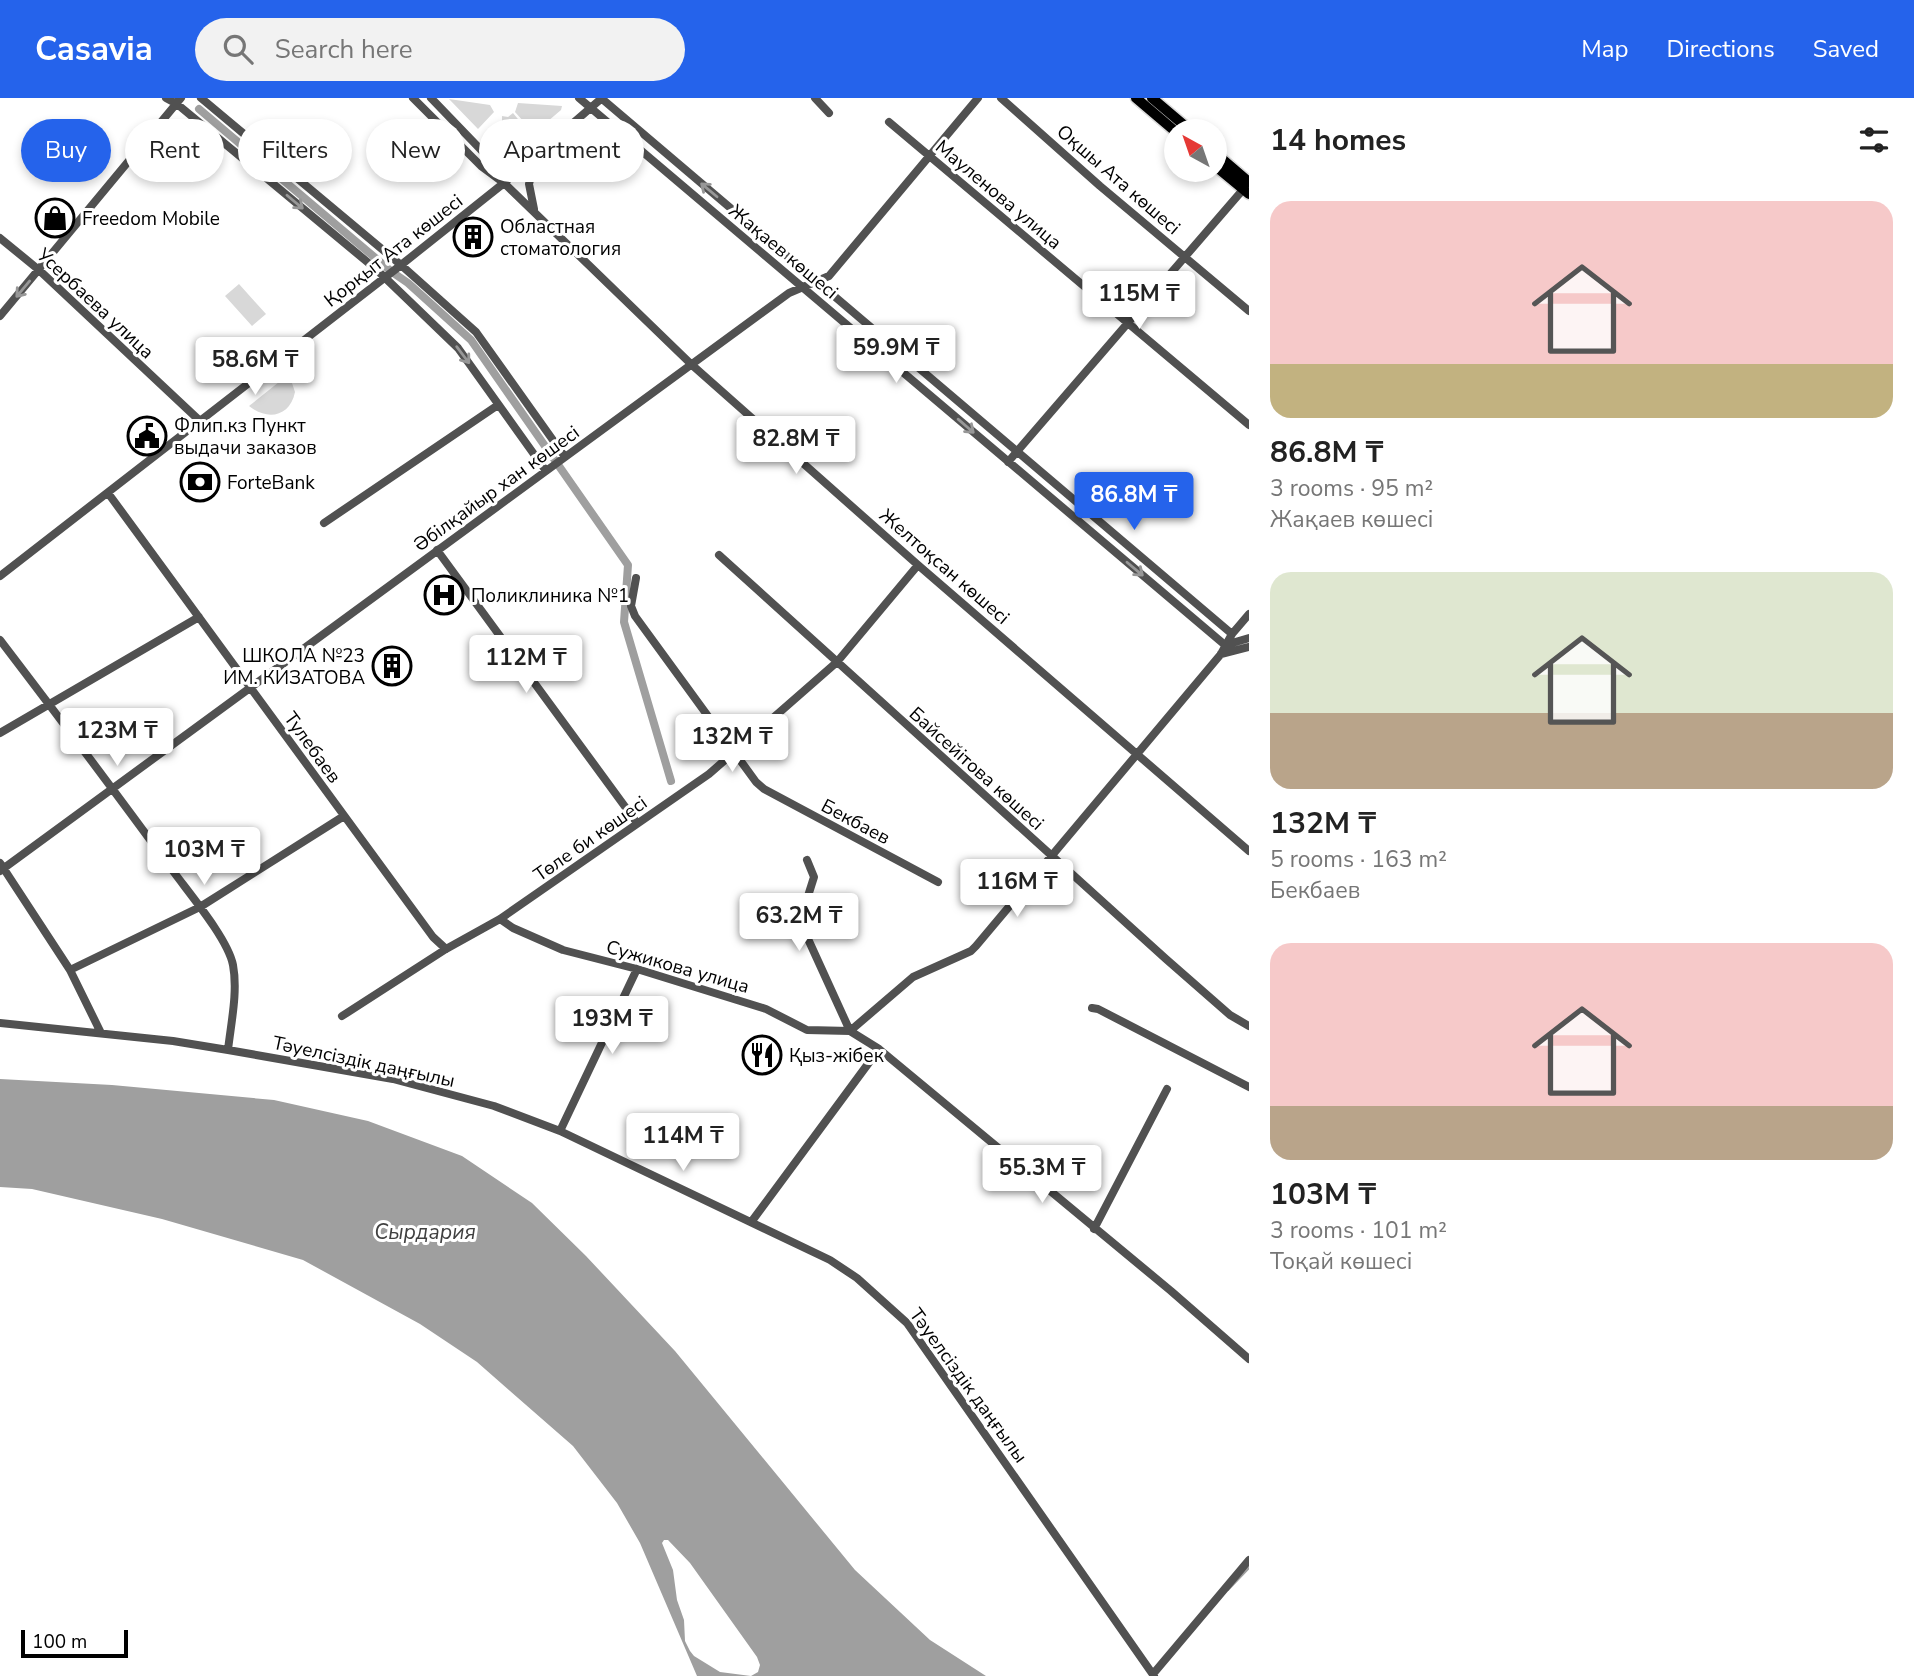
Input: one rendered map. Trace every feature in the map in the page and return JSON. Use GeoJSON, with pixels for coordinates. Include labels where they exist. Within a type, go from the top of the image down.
{"type":"FeatureCollection","features":[{"type":"Feature","properties":{"kind":"main road"},"geometry":{"type":"LineString","coordinates":[[1136,98],[1164,122]]}},
{"type":"Feature","properties":{"kind":"main road"},"geometry":{"type":"LineString","coordinates":[[1152,98],[1177,119]]}},
{"type":"Feature","properties":{"kind":"main road"},"geometry":{"type":"LineString","coordinates":[[1227,165],[1248,187]]}},
{"type":"Feature","properties":{"kind":"main road"},"geometry":{"type":"LineString","coordinates":[[1227,173],[1248,187]]}},
{"type":"Feature","properties":{"kind":"street"},"geometry":{"type":"LineString","coordinates":[[166,98],[179,101],[384,277],[458,348],[546,471]]}},
{"type":"Feature","properties":{"kind":"street"},"geometry":{"type":"LineString","coordinates":[[201,98],[401,265],[476,332],[565,457]]}},
{"type":"Feature","properties":{"kind":"street","name":"Желтоқсан көшесі"},"geometry":{"type":"LineString","coordinates":[[413,98],[481,166],[504,183],[692,365],[918,565],[1249,851]]}},
{"type":"Feature","properties":{"kind":"street","name":"Желтоқсан көшесі"},"geometry":{"type":"LineString","coordinates":[[431,98],[479,148]]}},
{"type":"Feature","properties":{"kind":"street","name":"Жақаев көшесі"},"geometry":{"type":"LineString","coordinates":[[579,98],[1225,645]]}},
{"type":"Feature","properties":{"kind":"street","name":"Қорқыт Ата көшесі"},"geometry":{"type":"LineString","coordinates":[[578,119],[601,98]]}},
{"type":"Feature","properties":{"kind":"street","name":"Жақаев көшесі"},"geometry":{"type":"LineString","coordinates":[[601,98],[1232,634]]}},
{"type":"Feature","properties":{"kind":"street"},"geometry":{"type":"LineString","coordinates":[[815,98],[829,113]]}},
{"type":"Feature","properties":{"kind":"street","name":"Әбілқайыр хан көшесі"},"geometry":{"type":"LineString","coordinates":[[1,867],[251,688],[789,293],[830,276],[978,98]]}},
{"type":"Feature","properties":{"kind":"street","name":"Оқшы Ата көшесі"},"geometry":{"type":"LineString","coordinates":[[1001,98],[1100,186],[1249,311]]}},
{"type":"Feature","properties":{"kind":"street"},"geometry":{"type":"LineString","coordinates":[[0,316],[179,101]]}},
{"type":"Feature","properties":{"kind":"street","name":"Мауленова улица"},"geometry":{"type":"LineString","coordinates":[[889,122],[1249,425]]}},
{"type":"Feature","properties":{"kind":"street"},"geometry":{"type":"LineString","coordinates":[[530,182],[534,212]]}},
{"type":"Feature","properties":{"kind":"street","name":"Қорқыт Ата көшесі"},"geometry":{"type":"LineString","coordinates":[[0,576],[504,183]]}},
{"type":"Feature","properties":{"kind":"street"},"geometry":{"type":"LineString","coordinates":[[1008,462],[1248,187]]}},
{"type":"Feature","properties":{"kind":"street","name":"Усербаева улица"},"geometry":{"type":"LineString","coordinates":[[0,238],[39,270],[200,421]]}},
{"type":"Feature","properties":{"kind":"street"},"geometry":{"type":"LineString","coordinates":[[324,523],[498,405]]}},
{"type":"Feature","properties":{"kind":"street","name":"Тулебаев"},"geometry":{"type":"LineString","coordinates":[[108,493],[433,937],[446,949]]}},
{"type":"Feature","properties":{"kind":"street"},"geometry":{"type":"LineString","coordinates":[[437,551],[637,823]]}},
{"type":"Feature","properties":{"kind":"street","name":"Байсейітова көшесі"},"geometry":{"type":"LineString","coordinates":[[719,555],[1051,856],[1230,1015],[1249,1026]]}},
{"type":"Feature","properties":{"kind":"street","name":"Төле би көшесі"},"geometry":{"type":"LineString","coordinates":[[342,1016],[446,949],[500,919],[709,774],[837,662],[918,565]]}},
{"type":"Feature","properties":{"kind":"street","name":"Бекбаев"},"geometry":{"type":"LineString","coordinates":[[636,578],[631,606],[635,616],[764,789],[938,882]]}},
{"type":"Feature","properties":{"kind":"street"},"geometry":{"type":"LineString","coordinates":[[850,1031],[913,977],[971,951],[1221,654],[1232,634],[1249,614]]}},
{"type":"Feature","properties":{"kind":"street"},"geometry":{"type":"LineString","coordinates":[[0,733],[199,617]]}},
{"type":"Feature","properties":{"kind":"street"},"geometry":{"type":"LineString","coordinates":[[1225,645],[1249,638]]}},
{"type":"Feature","properties":{"kind":"street"},"geometry":{"type":"LineString","coordinates":[[0,640],[113,788],[200,907],[225,946],[233,963],[234,988],[228,1050]]}},
{"type":"Feature","properties":{"kind":"street"},"geometry":{"type":"LineString","coordinates":[[1221,654],[1249,647]]}},
{"type":"Feature","properties":{"kind":"street"},"geometry":{"type":"LineString","coordinates":[[70,970],[200,907],[344,816]]}},
{"type":"Feature","properties":{"kind":"street"},"geometry":{"type":"LineString","coordinates":[[807,860],[814,877],[802,915],[803,928],[850,1031],[878,1049],[1249,1359]]}},
{"type":"Feature","properties":{"kind":"street"},"geometry":{"type":"LineString","coordinates":[[1,867],[70,970],[101,1032]]}},
{"type":"Feature","properties":{"kind":"street","name":"Сужикова улица"},"geometry":{"type":"LineString","coordinates":[[500,919],[513,928],[564,950],[637,969],[766,1009],[807,1030],[850,1031]]}},
{"type":"Feature","properties":{"kind":"street"},"geometry":{"type":"LineString","coordinates":[[560,1131],[637,969]]}},
{"type":"Feature","properties":{"kind":"street"},"geometry":{"type":"LineString","coordinates":[[1092,1008],[1249,1087]]}},
{"type":"Feature","properties":{"kind":"street","name":"Тәуелсіздік даңғылы"},"geometry":{"type":"LineString","coordinates":[[0,1023],[101,1032],[228,1050],[393,1079],[494,1105],[560,1131],[830,1260],[857,1278],[907,1323],[1153,1675]]}},
{"type":"Feature","properties":{"kind":"street"},"geometry":{"type":"LineString","coordinates":[[752,1221],[878,1049]]}},
{"type":"Feature","properties":{"kind":"street"},"geometry":{"type":"LineString","coordinates":[[1094,1229],[1167,1089]]}},
{"type":"Feature","properties":{"kind":"street"},"geometry":{"type":"LineString","coordinates":[[1153,1675],[1249,1560]]}},
{"type":"Feature","properties":{"kind":"shaded area"},"geometry":{"type":"Polygon","coordinates":[[[449,99],[490,105],[494,112],[487,119],[479,119],[478,129],[449,99]]]}},
{"type":"Feature","properties":{"kind":"shaded area"},"geometry":{"type":"Polygon","coordinates":[[[518,103],[562,106],[550,119],[521,119],[515,112],[518,103]]]}},
{"type":"Feature","properties":{"kind":"shaded area"},"geometry":{"type":"Polygon","coordinates":[[[513,113],[518,119],[502,119],[502,116],[508,117],[513,113]]]}},
{"type":"Feature","properties":{"kind":"shaded area"},"geometry":{"type":"Polygon","coordinates":[[[239,284],[266,314],[252,326],[225,296],[239,284]]]}},
{"type":"Feature","properties":{"kind":"shaded area"},"geometry":{"type":"Polygon","coordinates":[[[289,374],[295,392],[283,411],[263,414],[249,406],[289,374]]]}},
{"type":"Feature","properties":{"kind":"water","name":"Сырдария"},"geometry":{"type":"Polygon","coordinates":[[[0,1079],[112,1085],[274,1100],[368,1121],[462,1156],[532,1203],[586,1256],[675,1351],[855,1570],[930,1640],[986,1676],[751,1676],[697,1676],[640,1543],[617,1503],[573,1446],[477,1362],[420,1324],[303,1260],[162,1219],[32,1189],[0,1187],[0,1079]],[[664,1540],[662,1543],[673,1570],[677,1600],[684,1620],[685,1641],[694,1656],[720,1672],[751,1676],[758,1672],[760,1665],[690,1563],[668,1540],[664,1540]]]}},
{"type":"Feature","properties":{"kind":"waterway"},"geometry":{"type":"LineString","coordinates":[[199,109],[408,283],[471,340],[628,565],[624,622],[671,781]]}},
{"type":"Feature","properties":{"kind":"waterway"},"geometry":{"type":"LineString","coordinates":[[1228,1590],[1249,1568]]}},
{"type":"Feature","properties":{"kind":"place","name":"Freedom Mobile"},"geometry":{"type":"Point","coordinates":[55,218]}},
{"type":"Feature","properties":{"kind":"place","name":"Областная стоматология"},"geometry":{"type":"Point","coordinates":[473,237]}},
{"type":"Feature","properties":{"kind":"place","name":"Флип.кз Пункт выдачи заказов"},"geometry":{"type":"Point","coordinates":[147,436]}},
{"type":"Feature","properties":{"kind":"place","name":"ForteBank"},"geometry":{"type":"Point","coordinates":[200,482]}},
{"type":"Feature","properties":{"kind":"place","name":"Поликлиника №1"},"geometry":{"type":"Point","coordinates":[444,595]}},
{"type":"Feature","properties":{"kind":"place","name":"ШКОЛА №23 ИМ. КИЗАТОВА"},"geometry":{"type":"Point","coordinates":[392,666]}},
{"type":"Feature","properties":{"kind":"place","name":"Қыз-жібек"},"geometry":{"type":"Point","coordinates":[762,1055]}}]}
